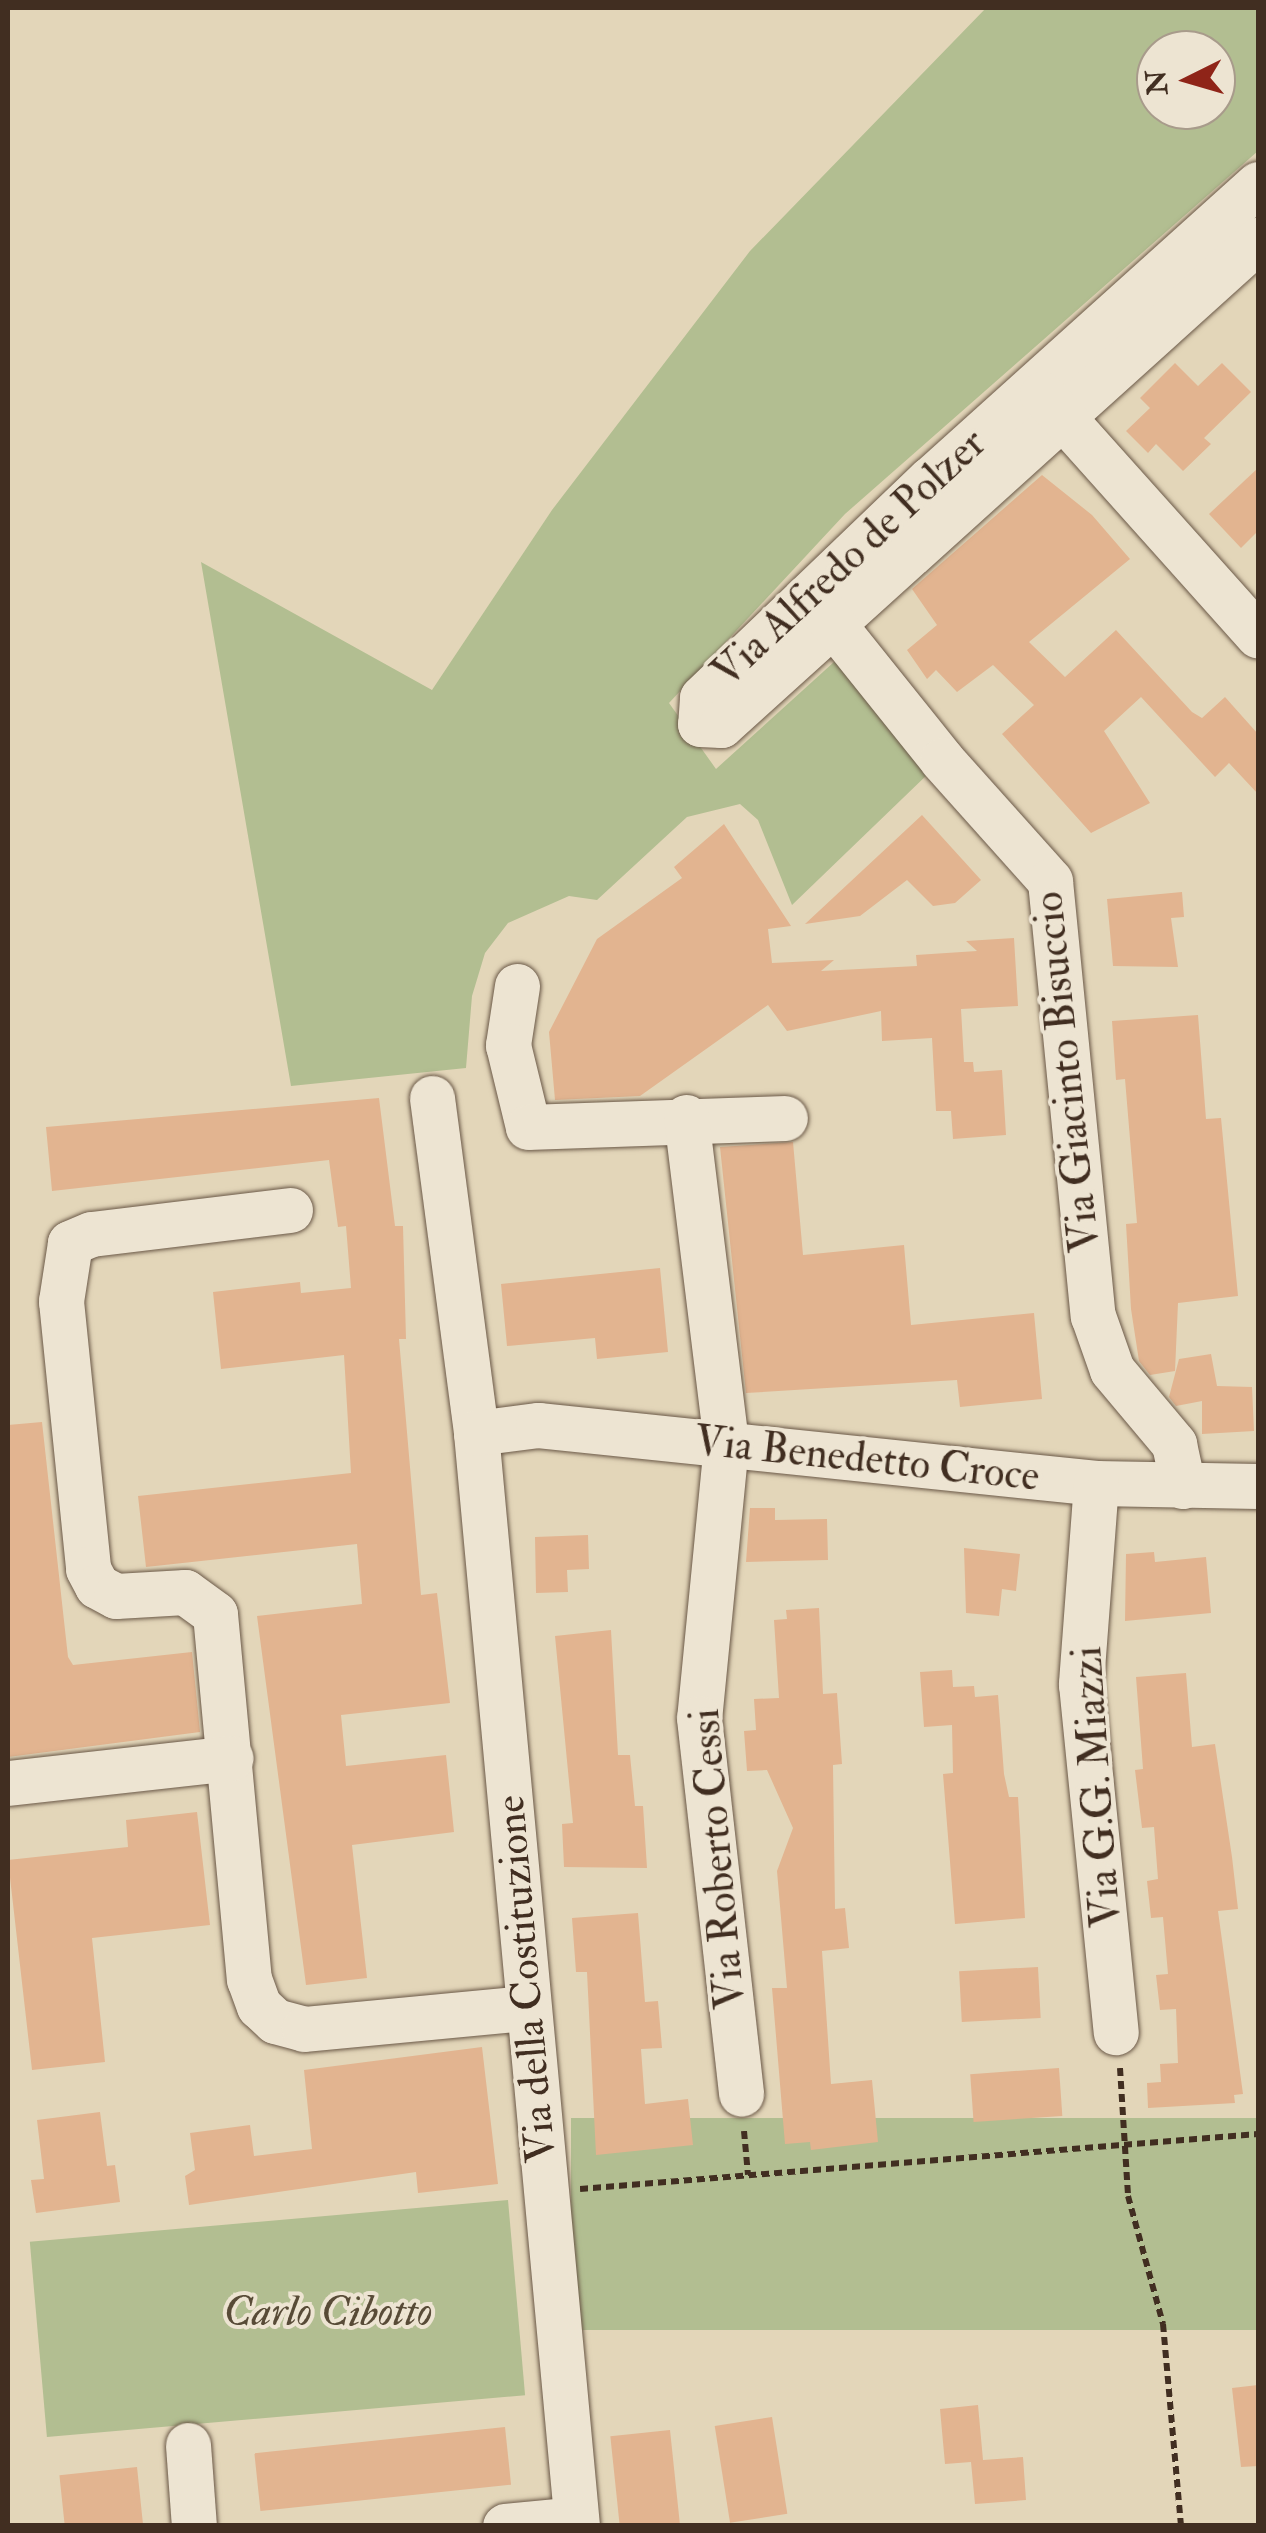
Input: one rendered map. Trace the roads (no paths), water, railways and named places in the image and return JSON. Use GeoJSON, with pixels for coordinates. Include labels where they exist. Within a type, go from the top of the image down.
{"type":"FeatureCollection","features":[{"type":"Feature","properties":{"kind":"street","name":"Via Alfredo de Polzer"},"geometry":{"type":"LineString","coordinates":[[824,609],[1048,400],[1258,184]]}},
{"type":"Feature","properties":{"kind":"street","name":"Via Alfredo de Polzer"},"geometry":{"type":"LineString","coordinates":[[1048,400],[1258,240]]}},
{"type":"Feature","properties":{"kind":"street"},"geometry":{"type":"LineString","coordinates":[[1048,400],[1258,633]]}},
{"type":"Feature","properties":{"kind":"street","name":"Via Giacinto Bisuccio"},"geometry":{"type":"LineString","coordinates":[[824,609],[942,760],[1050,880],[1093,1316],[1112,1370],[1174,1444],[1184,1486]]}},
{"type":"Feature","properties":{"kind":"street"},"geometry":{"type":"LineString","coordinates":[[517,986],[508,1045],[528,1128],[686,1117],[785,1118]]}},
{"type":"Feature","properties":{"kind":"street","name":"Via della Costituzione"},"geometry":{"type":"LineString","coordinates":[[432,1098],[476,1433],[576,2522]]}},
{"type":"Feature","properties":{"kind":"street","name":"Via Roberto Cessi"},"geometry":{"type":"LineString","coordinates":[[686,1117],[726,1444],[700,1718],[741,2094]]}},
{"type":"Feature","properties":{"kind":"street"},"geometry":{"type":"LineString","coordinates":[[290,1210],[92,1234],[70,1242],[64,1260],[62,1302],[88,1569],[96,1586],[116,1596],[186,1592],[215,1614],[249,1979],[259,2006],[275,2021],[304,2030],[528,2008]]}},
{"type":"Feature","properties":{"kind":"street","name":"Via Benedetto Croce"},"geometry":{"type":"LineString","coordinates":[[476,1433],[538,1425],[1096,1483],[1258,1486]]}},
{"type":"Feature","properties":{"kind":"street","name":"Via G.G. Miazzi"},"geometry":{"type":"LineString","coordinates":[[1096,1483],[1081,1684],[1116,2032]]}},
{"type":"Feature","properties":{"kind":"street"},"geometry":{"type":"LineString","coordinates":[[8,1783],[230,1758]]}},
{"type":"Feature","properties":{"kind":"street"},"geometry":{"type":"LineString","coordinates":[[188,2445],[194,2526]]}},
{"type":"Feature","properties":{"kind":"street"},"geometry":{"type":"LineString","coordinates":[[506,2526],[576,2522]]}},
{"type":"Feature","properties":{"kind":"park label","name":"Carlo Cibotto"},"geometry":{"type":"Point","coordinates":[328,2312]}}]}
